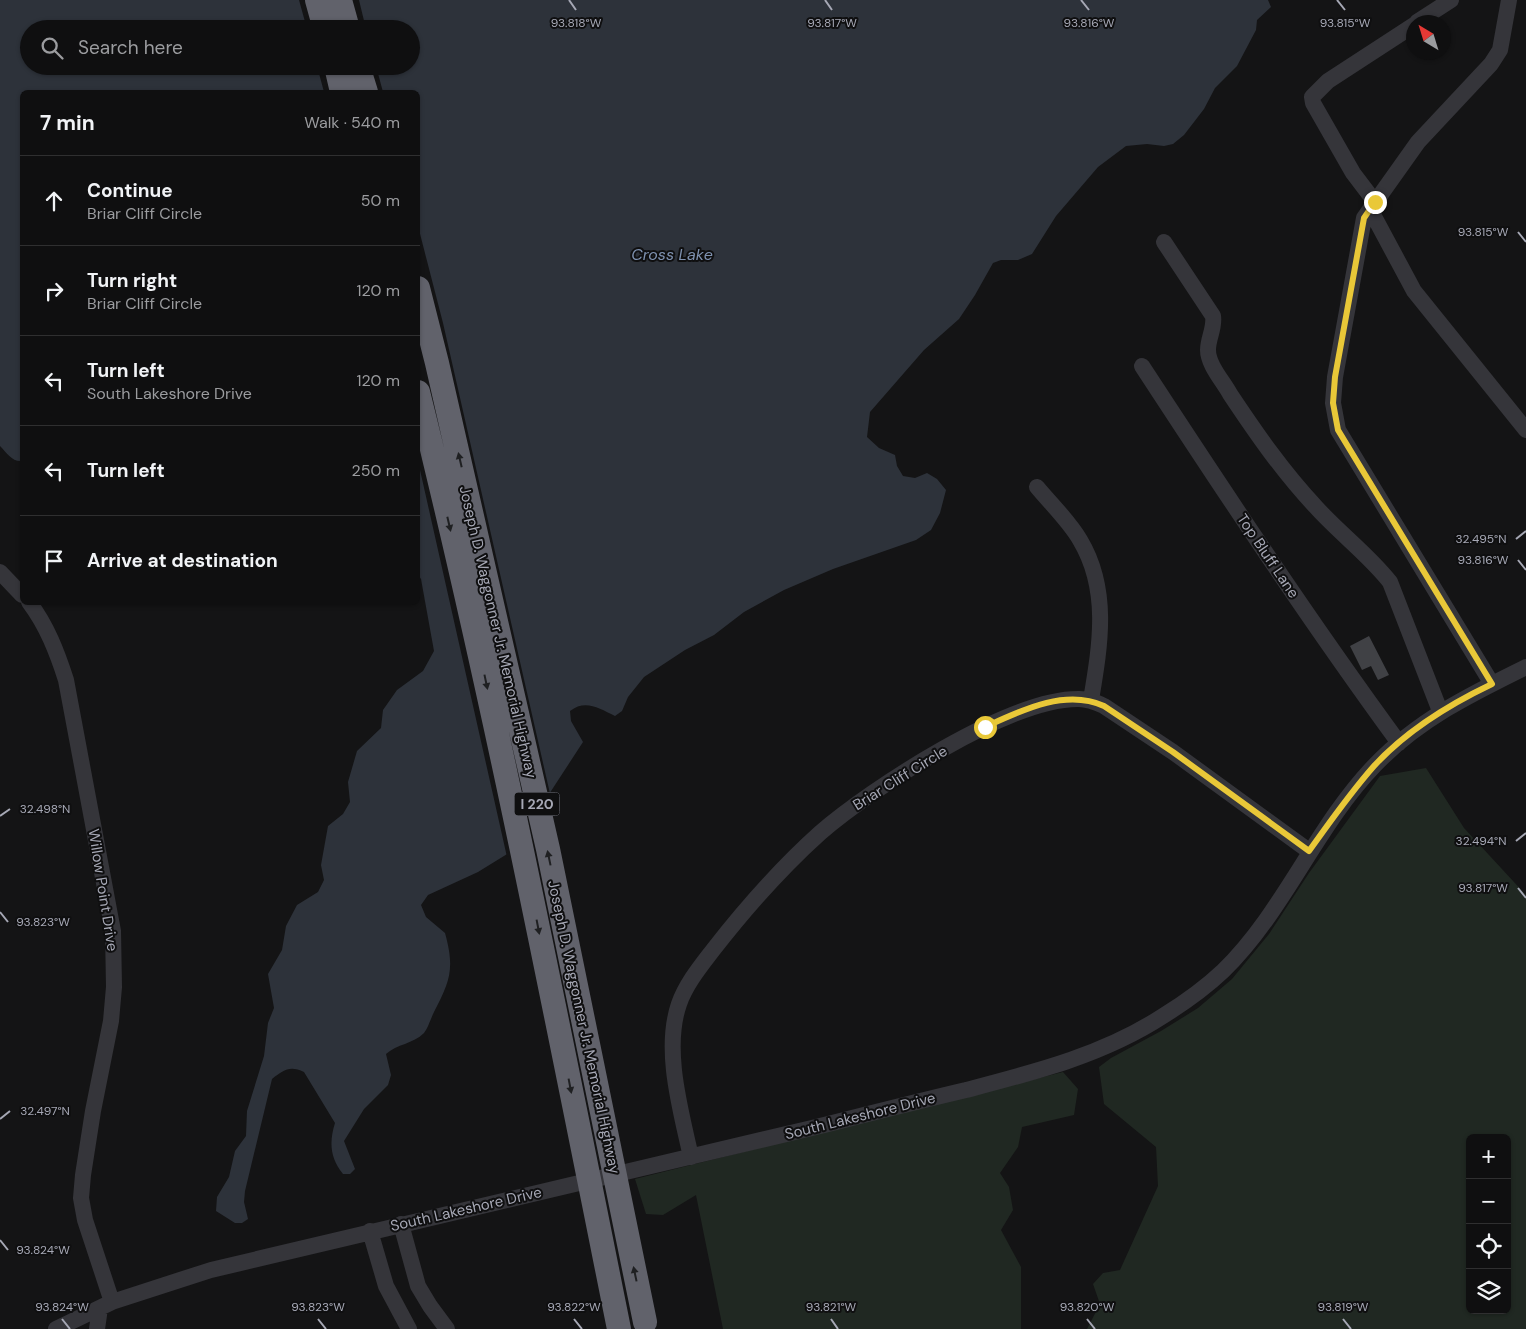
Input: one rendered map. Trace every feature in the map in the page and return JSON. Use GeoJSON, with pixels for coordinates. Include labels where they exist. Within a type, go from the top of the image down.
{"type":"FeatureCollection","features":[{"type":"Feature","properties":{"kind":"highway"},"geometry":{"type":"LineString","coordinates":[[317,0],[323,20]]}},
{"type":"Feature","properties":{"kind":"highway"},"geometry":{"type":"LineString","coordinates":[[340,0],[346,20]]}},
{"type":"Feature","properties":{"kind":"highway"},"geometry":{"type":"LineString","coordinates":[[338,75],[342,90]]}},
{"type":"Feature","properties":{"kind":"highway"},"geometry":{"type":"LineString","coordinates":[[361,75],[365,90]]}},
{"type":"Feature","properties":{"kind":"highway","name":"Joseph D. Waggonner Jr. Memorial Highway"},"geometry":{"type":"LineString","coordinates":[[420,296],[438,363],[548,849],[646,1325]]}},
{"type":"Feature","properties":{"kind":"highway","name":"Joseph D. Waggonner Jr. Memorial Highway"},"geometry":{"type":"LineString","coordinates":[[420,400],[482,664],[528,876],[619,1329]]}},
{"type":"Feature","properties":{"kind":"street"},"geometry":{"type":"LineString","coordinates":[[1428,15],[1451,0]]}},
{"type":"Feature","properties":{"kind":"street"},"geometry":{"type":"LineString","coordinates":[[1492,684],[1338,430],[1333,403],[1335,377],[1364,218],[1434,123],[1496,57],[1500,50],[1509,0]]}},
{"type":"Feature","properties":{"kind":"street"},"geometry":{"type":"LineString","coordinates":[[1406,30],[1328,81],[1312,97],[1313,103],[1372,206],[1414,291],[1526,430]]}},
{"type":"Feature","properties":{"kind":"street"},"geometry":{"type":"LineString","coordinates":[[1164,242],[1213,316],[1214,325],[1208,350],[1214,367],[1266,448],[1314,505],[1378,567],[1390,582],[1440,711]]}},
{"type":"Feature","properties":{"kind":"street","name":"Top Bluff Lane"},"geometry":{"type":"LineString","coordinates":[[1142,366],[1257,542],[1399,743]]}},
{"type":"Feature","properties":{"kind":"street"},"geometry":{"type":"LineString","coordinates":[[1037,487],[1080,540],[1096,577],[1101,620],[1091,700],[1104,706],[1173,752],[1309,851]]}},
{"type":"Feature","properties":{"kind":"street"},"geometry":{"type":"LineString","coordinates":[[0,572],[20,593]]}},
{"type":"Feature","properties":{"kind":"street","name":"Willow Point Drive"},"geometry":{"type":"LineString","coordinates":[[30,605],[45,626],[58,653],[66,680],[113,930],[114,987],[111,1021],[88,1138],[82,1198],[85,1220],[106,1305]]}},
{"type":"Feature","properties":{"kind":"street","name":"South Lakeshore Drive"},"geometry":{"type":"LineString","coordinates":[[56,1329],[106,1305],[211,1270],[690,1157],[1030,1073],[1096,1051],[1129,1035],[1184,1002],[1223,970],[1254,933],[1343,803],[1374,766],[1399,743],[1440,711],[1526,667]]}},
{"type":"Feature","properties":{"kind":"street","name":"Briar Cliff Circle"},"geometry":{"type":"LineString","coordinates":[[690,1157],[673,1058],[672,1037],[676,1016],[688,983],[744,913],[789,864],[828,826],[873,793],[924,760],[985,727],[1035,706],[1078,699],[1091,700]]}},
{"type":"Feature","properties":{"kind":"street"},"geometry":{"type":"LineString","coordinates":[[401,1224],[418,1286],[447,1329]]}},
{"type":"Feature","properties":{"kind":"street"},"geometry":{"type":"LineString","coordinates":[[370,1231],[386,1286],[409,1329]]}},
{"type":"Feature","properties":{"kind":"street"},"geometry":{"type":"LineString","coordinates":[[97,1329],[106,1305]]}},
{"type":"Feature","properties":{"kind":"shaded area"},"geometry":{"type":"Polygon","coordinates":[[[1426,768],[1464,828],[1526,895],[1526,1329],[1087,1329],[1100,1304],[1093,1284],[1103,1273],[1120,1270],[1158,1186],[1156,1147],[1104,1104],[1099,1067],[1111,1058],[1161,1031],[1198,1008],[1232,979],[1269,934],[1309,873],[1380,776],[1426,768]]]}},
{"type":"Feature","properties":{"kind":"shaded area"},"geometry":{"type":"Polygon","coordinates":[[[1063,1072],[1078,1089],[1074,1115],[1022,1127],[1018,1147],[1000,1173],[1009,1187],[1013,1210],[1001,1230],[1021,1267],[1021,1329],[723,1329],[696,1195],[663,1215],[646,1214],[635,1179],[1063,1072]]]}},
{"type":"Feature","properties":{"kind":"water","name":"Cross Lake"},"geometry":{"type":"Polygon","coordinates":[[[0,0],[1268,0],[1271,7],[1257,20],[1256,30],[1237,66],[1215,88],[1204,109],[1184,135],[1173,144],[1164,146],[1147,144],[1126,146],[1098,167],[1056,216],[1032,254],[1018,260],[1001,260],[993,263],[959,319],[924,350],[870,412],[867,437],[879,448],[895,455],[897,466],[903,476],[915,478],[927,473],[937,479],[946,490],[940,513],[931,530],[916,540],[833,569],[784,590],[744,612],[714,635],[685,650],[644,677],[628,697],[622,711],[615,716],[587,705],[576,707],[570,711],[571,721],[583,742],[512,851],[478,872],[428,895],[421,905],[426,917],[445,933],[450,956],[447,983],[424,1033],[415,1040],[386,1054],[391,1075],[388,1085],[364,1109],[344,1141],[355,1169],[350,1174],[343,1174],[335,1162],[331,1143],[335,1123],[304,1072],[295,1069],[283,1071],[272,1079],[245,1191],[244,1202],[248,1219],[242,1223],[235,1223],[216,1211],[217,1197],[229,1177],[235,1151],[246,1136],[247,1111],[264,1056],[268,1023],[274,1008],[268,974],[282,950],[286,926],[297,905],[318,892],[324,880],[321,865],[328,826],[343,814],[350,802],[348,782],[357,751],[381,728],[383,710],[397,690],[423,671],[434,651],[420,578],[420,90],[20,90],[20,461],[12,459],[0,446],[0,0]]]}},
{"type":"Feature","properties":{"kind":"pier"},"geometry":{"type":"Polygon","coordinates":[[[299,0],[359,0],[364,20],[305,20],[299,0]]]}},
{"type":"Feature","properties":{"kind":"pier"},"geometry":{"type":"Polygon","coordinates":[[[319,75],[378,75],[382,90],[323,90],[319,75]]]}},
{"type":"Feature","properties":{"kind":"pier"},"geometry":{"type":"Polygon","coordinates":[[[420,234],[443,323],[551,798],[514,853],[507,857],[420,470],[420,234]]]}},
{"type":"Feature","properties":{"kind":"building"},"geometry":{"type":"Polygon","coordinates":[[[1369,636],[1389,675],[1378,680],[1371,666],[1362,670],[1350,646],[1369,636]]]}},
{"type":"Feature","properties":{"kind":"route"},"geometry":{"type":"LineString","coordinates":[[985,727],[1035,706],[1078,699],[1091,700],[1104,706],[1173,752],[1309,851],[1343,803],[1374,766],[1399,743],[1440,711],[1492,684],[1338,430],[1333,403],[1335,377],[1364,218],[1375,202]]}}]}
